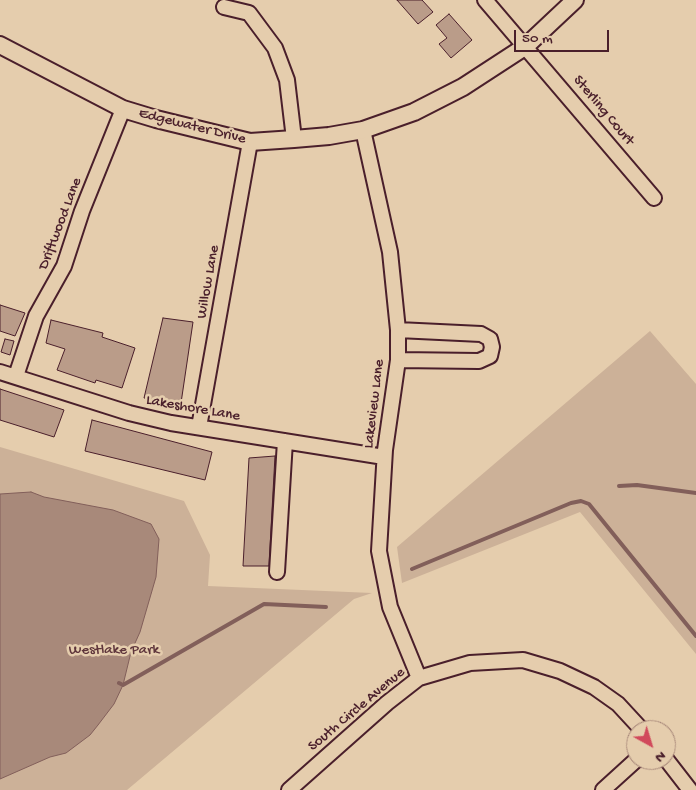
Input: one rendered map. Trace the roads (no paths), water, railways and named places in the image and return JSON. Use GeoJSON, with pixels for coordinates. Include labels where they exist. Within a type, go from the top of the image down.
{"type":"FeatureCollection","features":[{"type":"Feature","properties":{"kind":"street","name":"Sterling Court"},"geometry":{"type":"LineString","coordinates":[[486,0],[654,198]]}},
{"type":"Feature","properties":{"kind":"street","name":"Edgewater Drive"},"geometry":{"type":"LineString","coordinates":[[0,45],[123,109],[156,120],[250,142],[294,139],[329,136],[363,130],[414,112],[463,87],[526,46],[572,1]]}},
{"type":"Feature","properties":{"kind":"street"},"geometry":{"type":"LineString","coordinates":[[224,6],[249,13],[276,48],[287,80],[294,139]]}},
{"type":"Feature","properties":{"kind":"street","name":"Driftwood Lane"},"geometry":{"type":"LineString","coordinates":[[16,376],[36,316],[64,266],[82,211],[123,109]]}},
{"type":"Feature","properties":{"kind":"street","name":"Lakeview Lane"},"geometry":{"type":"LineString","coordinates":[[363,130],[390,252],[398,330],[398,360],[384,457],[379,551],[390,607],[419,678]]}},
{"type":"Feature","properties":{"kind":"street","name":"Willow Lane"},"geometry":{"type":"LineString","coordinates":[[199,427],[250,142]]}},
{"type":"Feature","properties":{"kind":"street"},"geometry":{"type":"LineString","coordinates":[[398,330],[481,334],[490,338],[492,348],[490,356],[479,361],[398,360]]}},
{"type":"Feature","properties":{"kind":"street","name":"Lakeshore Lane"},"geometry":{"type":"LineString","coordinates":[[0,372],[129,413],[199,427],[384,457]]}},
{"type":"Feature","properties":{"kind":"street"},"geometry":{"type":"LineString","coordinates":[[277,572],[285,441]]}},
{"type":"Feature","properties":{"kind":"street","name":"South Circle Avenue"},"geometry":{"type":"LineString","coordinates":[[289,790],[387,703],[419,678],[470,663],[523,660],[560,670],[594,686],[618,704],[633,720]]}},
{"type":"Feature","properties":{"kind":"street"},"geometry":{"type":"LineString","coordinates":[[603,790],[626,769]]}},
{"type":"Feature","properties":{"kind":"street"},"geometry":{"type":"LineString","coordinates":[[674,770],[690,790]]}},
{"type":"Feature","properties":{"kind":"waterway"},"geometry":{"type":"LineString","coordinates":[[619,486],[637,485],[696,493]]}},
{"type":"Feature","properties":{"kind":"waterway"},"geometry":{"type":"LineString","coordinates":[[412,569],[571,503],[581,501],[589,504],[696,636]]}},
{"type":"Feature","properties":{"kind":"waterway"},"geometry":{"type":"LineString","coordinates":[[119,683],[123,685],[264,604],[326,607]]}},
{"type":"Feature","properties":{"kind":"park label","name":"Westlake Park"},"geometry":{"type":"Point","coordinates":[114,651]}}]}
